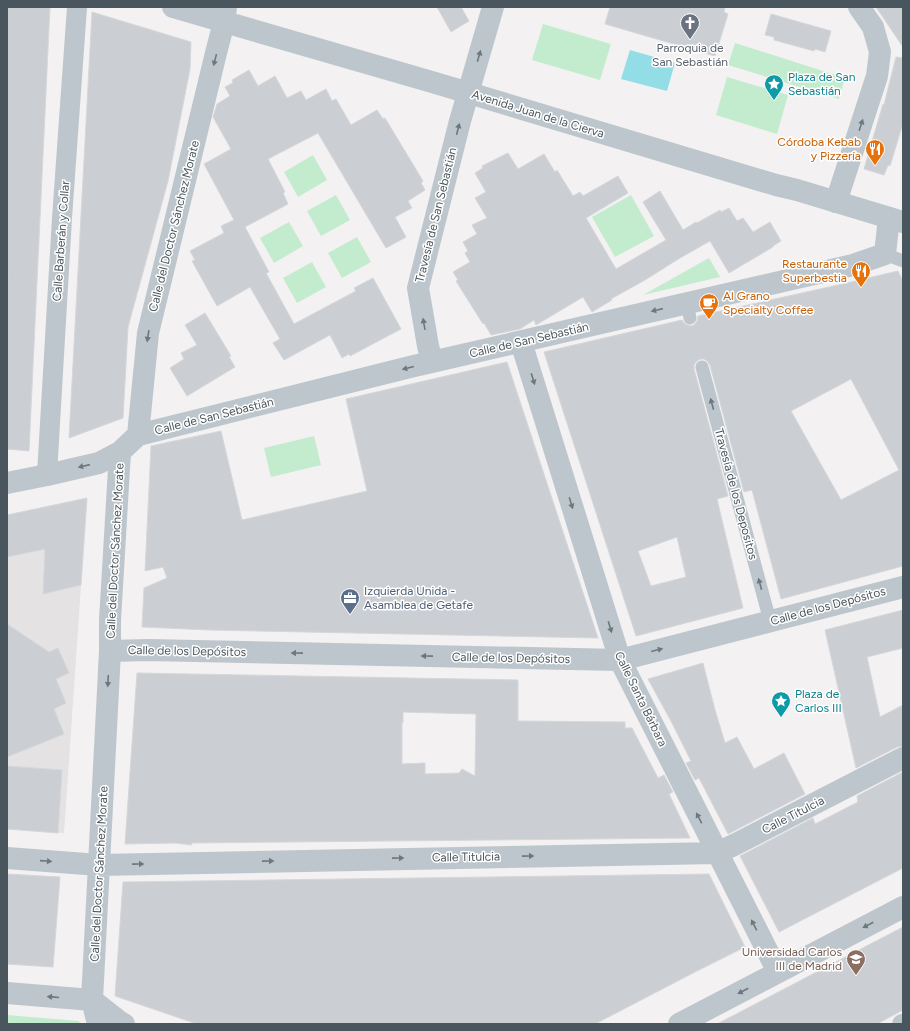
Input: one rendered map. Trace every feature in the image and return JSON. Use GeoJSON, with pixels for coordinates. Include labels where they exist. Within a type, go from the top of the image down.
{"type":"FeatureCollection","features":[{"type":"Feature","properties":{"kind":"street","name":"Calle Barberán y Collar"},"geometry":{"type":"LineString","coordinates":[[47,475],[62,218],[77,7]]}},
{"type":"Feature","properties":{"kind":"street","name":"Avenida Juan de la Cierva"},"geometry":{"type":"LineString","coordinates":[[173,7],[225,14],[432,82],[776,186],[797,190],[896,220]]}},
{"type":"Feature","properties":{"kind":"street","name":"Travesía de San Sebastián"},"geometry":{"type":"LineString","coordinates":[[432,362],[418,288],[460,121],[493,7]]}},
{"type":"Feature","properties":{"kind":"street"},"geometry":{"type":"LineString","coordinates":[[836,202],[877,76],[880,52],[873,27],[859,7]]}},
{"type":"Feature","properties":{"kind":"street","name":"Calle del Doctor Sánchez Morate"},"geometry":{"type":"LineString","coordinates":[[98,1024],[92,1000],[110,650],[110,620],[120,452],[138,435],[148,333],[225,14]]}},
{"type":"Feature","properties":{"kind":"street","name":"Calle de San Sebastián"},"geometry":{"type":"LineString","coordinates":[[138,435],[432,362],[521,342],[689,310],[853,265],[894,258],[896,220]]}},
{"type":"Feature","properties":{"kind":"street","name":"Calle Santa Bárbara"},"geometry":{"type":"LineString","coordinates":[[521,342],[620,660],[778,972]]}},
{"type":"Feature","properties":{"kind":"street"},"geometry":{"type":"LineString","coordinates":[[7,482],[47,475],[99,463],[120,452]]}},
{"type":"Feature","properties":{"kind":"street","name":"Calle de los Depósitos"},"geometry":{"type":"LineString","coordinates":[[110,650],[620,660],[903,587]]}},
{"type":"Feature","properties":{"kind":"street","name":"Calle Titulcia"},"geometry":{"type":"LineString","coordinates":[[7,858],[99,865],[717,853],[744,841],[903,758]]}},
{"type":"Feature","properties":{"kind":"street"},"geometry":{"type":"LineString","coordinates":[[679,1024],[903,907]]}},
{"type":"Feature","properties":{"kind":"street"},"geometry":{"type":"LineString","coordinates":[[7,993],[92,1000],[124,1024]]}},
{"type":"Feature","properties":{"kind":"lane","name":"Travesía de los Depositos"},"geometry":{"type":"LineString","coordinates":[[702,367],[770,622]]}},
{"type":"Feature","properties":{"kind":"shaded area"},"geometry":{"type":"Polygon","coordinates":[[[87,498],[64,833],[7,829],[7,515],[87,498]]]}},
{"type":"Feature","properties":{"kind":"green space"},"geometry":{"type":"Polygon","coordinates":[[[543,24],[611,44],[600,80],[532,60],[543,24]]]}},
{"type":"Feature","properties":{"kind":"green space"},"geometry":{"type":"Polygon","coordinates":[[[735,43],[845,78],[839,99],[728,65],[735,43]]]}},
{"type":"Feature","properties":{"kind":"green space"},"geometry":{"type":"Polygon","coordinates":[[[727,77],[788,95],[777,134],[716,115],[727,77]]]}},
{"type":"Feature","properties":{"kind":"green space"},"geometry":{"type":"Polygon","coordinates":[[[313,155],[327,180],[298,197],[284,172],[313,155]]]}},
{"type":"Feature","properties":{"kind":"green space"},"geometry":{"type":"Polygon","coordinates":[[[336,195],[350,220],[321,236],[307,211],[336,195]]]}},
{"type":"Feature","properties":{"kind":"green space"},"geometry":{"type":"Polygon","coordinates":[[[631,195],[654,236],[615,257],[592,217],[631,195]]]}},
{"type":"Feature","properties":{"kind":"green space"},"geometry":{"type":"Polygon","coordinates":[[[289,222],[303,246],[274,263],[260,238],[289,222]]]}},
{"type":"Feature","properties":{"kind":"green space"},"geometry":{"type":"Polygon","coordinates":[[[357,237],[371,262],[342,278],[328,253],[357,237]]]}},
{"type":"Feature","properties":{"kind":"green space"},"geometry":{"type":"Polygon","coordinates":[[[709,258],[720,277],[643,295],[709,258]]]}},
{"type":"Feature","properties":{"kind":"green space"},"geometry":{"type":"Polygon","coordinates":[[[312,262],[326,287],[297,303],[283,278],[312,262]]]}},
{"type":"Feature","properties":{"kind":"green space"},"geometry":{"type":"Polygon","coordinates":[[[314,436],[321,465],[271,477],[264,448],[314,436]]]}},
{"type":"Feature","properties":{"kind":"green space"},"geometry":{"type":"Polygon","coordinates":[[[7,1015],[78,1021],[82,1024],[7,1024],[7,1015]]]}},
{"type":"Feature","properties":{"kind":"water"},"geometry":{"type":"Polygon","coordinates":[[[630,50],[675,63],[667,91],[621,79],[630,50]]]}},
{"type":"Feature","properties":{"kind":"building"},"geometry":{"type":"Polygon","coordinates":[[[7,7],[50,7],[29,451],[7,449],[7,7]]]}},
{"type":"Feature","properties":{"kind":"building"},"geometry":{"type":"Polygon","coordinates":[[[437,7],[461,7],[469,21],[451,32],[437,7]]]}},
{"type":"Feature","properties":{"kind":"building","name":"Parroquia de San Sebastián"},"geometry":{"type":"Polygon","coordinates":[[[610,7],[725,7],[724,12],[728,14],[715,56],[605,24],[610,7]]]}},
{"type":"Feature","properties":{"kind":"building"},"geometry":{"type":"Polygon","coordinates":[[[876,7],[903,7],[903,47],[876,7]]]}},
{"type":"Feature","properties":{"kind":"building"},"geometry":{"type":"Polygon","coordinates":[[[92,12],[191,42],[190,69],[168,181],[128,327],[123,418],[69,438],[92,12]]]}},
{"type":"Feature","properties":{"kind":"building"},"geometry":{"type":"Polygon","coordinates":[[[771,14],[831,31],[825,52],[815,49],[814,51],[774,40],[774,37],[765,35],[771,14]]]}},
{"type":"Feature","properties":{"kind":"building"},"geometry":{"type":"Polygon","coordinates":[[[896,57],[903,58],[903,123],[890,166],[888,165],[884,175],[864,169],[883,104],[884,105],[896,57]]]}},
{"type":"Feature","properties":{"kind":"building"},"geometry":{"type":"Polygon","coordinates":[[[249,70],[258,86],[275,76],[287,98],[301,91],[306,100],[326,89],[332,101],[336,99],[351,125],[377,110],[383,119],[385,118],[423,181],[421,183],[425,190],[408,201],[412,208],[395,217],[406,237],[386,248],[318,133],[268,159],[285,192],[283,193],[288,204],[245,227],[269,272],[266,273],[294,324],[356,291],[354,288],[373,278],[401,329],[350,356],[349,354],[342,358],[330,335],[284,360],[273,343],[280,339],[250,287],[217,306],[192,261],[195,260],[190,251],[224,233],[221,226],[234,220],[204,164],[231,149],[213,117],[217,104],[230,96],[225,87],[233,83],[232,80],[249,70]]]}},
{"type":"Feature","properties":{"kind":"building"},"geometry":{"type":"Polygon","coordinates":[[[508,153],[518,169],[544,154],[555,172],[557,170],[573,196],[580,192],[583,196],[618,176],[628,193],[586,218],[616,269],[666,240],[643,202],[660,191],[683,230],[720,210],[721,212],[729,208],[737,221],[743,218],[753,232],[770,222],[781,241],[729,273],[710,241],[611,299],[612,300],[592,312],[583,297],[536,325],[534,320],[520,329],[491,335],[456,281],[458,280],[453,272],[470,262],[465,253],[468,251],[463,242],[477,234],[472,225],[487,218],[475,198],[486,192],[475,173],[483,168],[482,166],[508,153]]]}},
{"type":"Feature","properties":{"kind":"building"},"geometry":{"type":"Polygon","coordinates":[[[898,271],[903,281],[903,566],[781,599],[752,490],[744,492],[710,365],[704,359],[700,359],[694,365],[694,369],[728,496],[717,499],[743,608],[636,636],[544,352],[682,320],[687,325],[692,326],[697,321],[698,316],[898,271]],[[851,379],[791,411],[841,500],[899,470],[851,379]],[[677,537],[638,551],[651,586],[686,577],[677,537]]]}},
{"type":"Feature","properties":{"kind":"building"},"geometry":{"type":"Polygon","coordinates":[[[205,313],[231,356],[229,357],[235,367],[187,396],[170,368],[184,359],[181,353],[197,345],[185,325],[205,313]]]}},
{"type":"Feature","properties":{"kind":"building"},"geometry":{"type":"Polygon","coordinates":[[[507,362],[598,638],[209,630],[142,627],[144,588],[167,578],[163,567],[145,571],[151,446],[221,431],[242,520],[367,491],[346,399],[507,362]]]}},
{"type":"Feature","properties":{"kind":"building"},"geometry":{"type":"Polygon","coordinates":[[[87,498],[81,585],[43,594],[45,549],[7,557],[7,515],[87,498]]]}},
{"type":"Feature","properties":{"kind":"building"},"geometry":{"type":"Polygon","coordinates":[[[903,610],[903,648],[867,657],[880,717],[903,705],[903,746],[897,747],[856,768],[825,630],[903,610]]]}},
{"type":"Feature","properties":{"kind":"building"},"geometry":{"type":"Polygon","coordinates":[[[7,624],[49,652],[58,648],[69,673],[56,679],[66,703],[54,709],[64,734],[7,757],[7,624]]]}},
{"type":"Feature","properties":{"kind":"building"},"geometry":{"type":"Polygon","coordinates":[[[703,663],[725,743],[737,737],[754,769],[784,753],[805,794],[728,834],[699,778],[695,780],[686,763],[691,761],[648,679],[703,663]]]}},
{"type":"Feature","properties":{"kind":"building"},"geometry":{"type":"Polygon","coordinates":[[[137,673],[518,680],[518,721],[625,722],[625,728],[632,728],[658,778],[664,775],[673,792],[669,794],[690,838],[191,843],[192,845],[175,843],[125,844],[137,673]],[[403,712],[402,764],[425,763],[425,774],[459,773],[462,769],[475,776],[476,714],[403,712]]]}},
{"type":"Feature","properties":{"kind":"building"},"geometry":{"type":"Polygon","coordinates":[[[7,766],[62,770],[58,833],[7,829],[7,766]]]}},
{"type":"Feature","properties":{"kind":"building"},"geometry":{"type":"Polygon","coordinates":[[[903,772],[903,868],[779,932],[740,856],[813,818],[815,824],[858,802],[857,796],[903,772]]]}},
{"type":"Feature","properties":{"kind":"building"},"geometry":{"type":"Polygon","coordinates":[[[7,874],[60,877],[53,967],[7,964],[7,874]]]}},
{"type":"Feature","properties":{"kind":"building"},"geometry":{"type":"Polygon","coordinates":[[[709,874],[745,947],[595,1024],[197,1024],[115,996],[123,882],[709,874]]]}},
{"type":"Feature","properties":{"kind":"building","name":"Universidad Carlos III de Madrid"},"geometry":{"type":"Polygon","coordinates":[[[903,927],[903,1010],[877,1024],[717,1024],[903,927]]]}},
{"type":"Feature","properties":{"kind":"place","name":"Parroquia de San Sebastián"},"geometry":{"type":"Point","coordinates":[690,40]}},
{"type":"Feature","properties":{"kind":"place","name":"Plaza de San Sebastián"},"geometry":{"type":"Point","coordinates":[774,101]}},
{"type":"Feature","properties":{"kind":"place","name":"Córdoba Kebab y Pizzería"},"geometry":{"type":"Point","coordinates":[875,166]}},
{"type":"Feature","properties":{"kind":"place","name":"Restaurante Superbestia"},"geometry":{"type":"Point","coordinates":[861,288]}},
{"type":"Feature","properties":{"kind":"place","name":"Al Grano Specialty Coffee"},"geometry":{"type":"Point","coordinates":[709,320]}},
{"type":"Feature","properties":{"kind":"place","name":"Izquierda Unida - Asamblea de Getafe"},"geometry":{"type":"Point","coordinates":[350,615]}},
{"type":"Feature","properties":{"kind":"place","name":"Plaza de Carlos III"},"geometry":{"type":"Point","coordinates":[781,718]}},
{"type":"Feature","properties":{"kind":"place","name":"Universidad Carlos III de Madrid"},"geometry":{"type":"Point","coordinates":[856,976]}}]}
